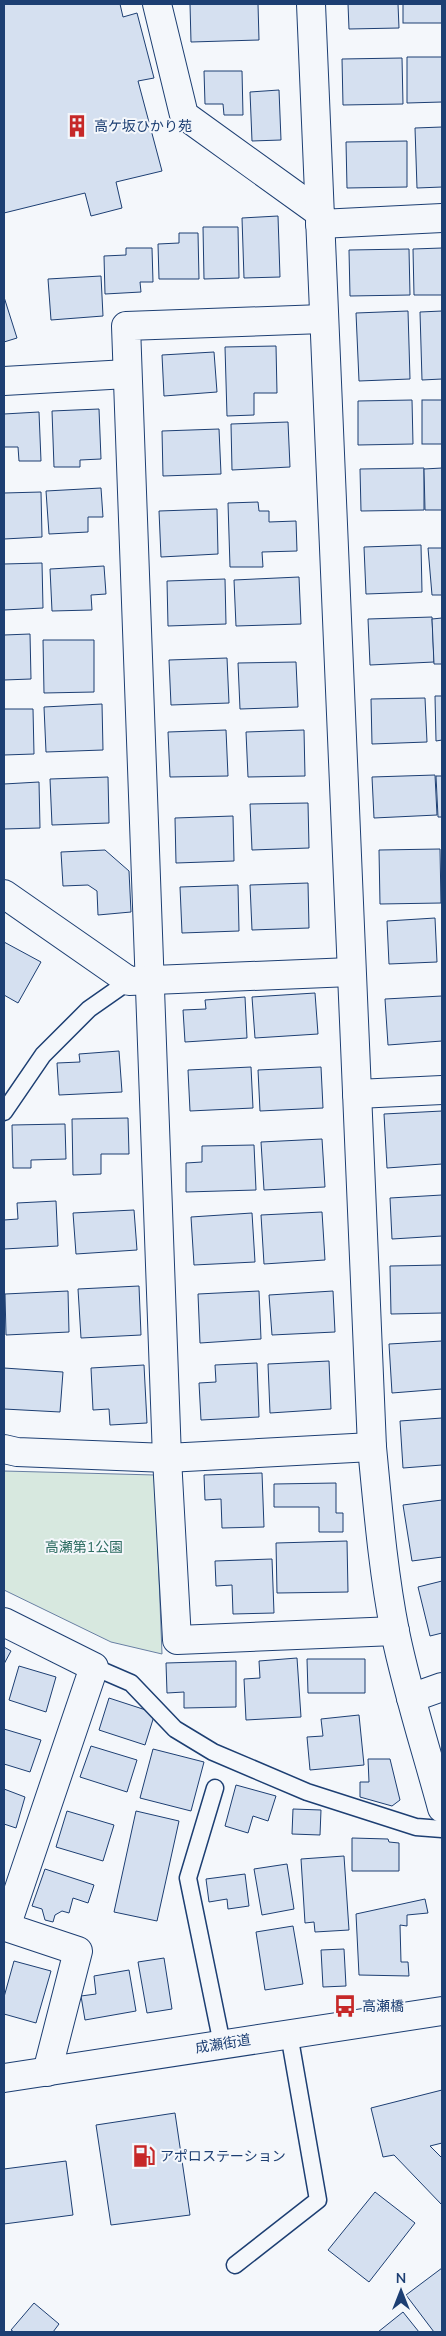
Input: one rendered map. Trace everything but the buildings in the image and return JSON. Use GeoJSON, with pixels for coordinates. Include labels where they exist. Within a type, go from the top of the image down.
{"type":"FeatureCollection","features":[{"type":"Feature","properties":{"kind":"street"},"geometry":{"type":"LineString","coordinates":[[157,4],[184,115],[320,219],[442,218]]}},
{"type":"Feature","properties":{"kind":"street"},"geometry":{"type":"LineString","coordinates":[[311,4],[372,1447],[379,1520],[395,1631],[411,1698],[442,1808]]}},
{"type":"Feature","properties":{"kind":"street"},"geometry":{"type":"LineString","coordinates":[[323,319],[126,326],[140,981],[177,1640],[395,1631]]}},
{"type":"Feature","properties":{"kind":"street"},"geometry":{"type":"LineString","coordinates":[[4,381],[127,374]]}},
{"type":"Feature","properties":{"kind":"street"},"geometry":{"type":"LineString","coordinates":[[4,894],[140,981],[351,972]]}},
{"type":"Feature","properties":{"kind":"street"},"geometry":{"type":"LineString","coordinates":[[357,1094],[442,1090]]}},
{"type":"Feature","properties":{"kind":"street"},"geometry":{"type":"LineString","coordinates":[[4,1449],[17,1452],[167,1458],[372,1447]]}},
{"type":"Feature","properties":{"kind":"street"},"geometry":{"type":"LineString","coordinates":[[4,1622],[94,1667],[6,1928],[78,1951],[47,2072]]}},
{"type":"Feature","properties":{"kind":"street"},"geometry":{"type":"LineString","coordinates":[[411,1698],[442,1687]]}},
{"type":"Feature","properties":{"kind":"street","name":"成瀬街道"},"geometry":{"type":"LineString","coordinates":[[4,2078],[442,2011]]}},
{"type":"Feature","properties":{"kind":"lane"},"geometry":{"type":"LineString","coordinates":[[4,1112],[43,1055],[89,1009],[140,981]]}},
{"type":"Feature","properties":{"kind":"lane"},"geometry":{"type":"LineString","coordinates":[[94,1667],[132,1683],[175,1729],[213,1752],[307,1792],[416,1827],[442,1829]]}},
{"type":"Feature","properties":{"kind":"lane"},"geometry":{"type":"LineString","coordinates":[[215,1788],[188,1878],[222,2044]]}},
{"type":"Feature","properties":{"kind":"lane"},"geometry":{"type":"LineString","coordinates":[[236,2265],[318,2200],[289,2034]]}},
{"type":"Feature","properties":{"kind":"green space","name":"高瀬第1公園"},"geometry":{"type":"Polygon","coordinates":[[[4,1471],[155,1475],[162,1654],[111,1642],[4,1590],[4,1471]]]}},
{"type":"Feature","properties":{"kind":"place","name":"高ケ坂ひかり苑"},"geometry":{"type":"Point","coordinates":[77,126]}},
{"type":"Feature","properties":{"kind":"place","name":"高瀬橋"},"geometry":{"type":"Point","coordinates":[345,2006]}},
{"type":"Feature","properties":{"kind":"place","name":"アポロステーション"},"geometry":{"type":"Point","coordinates":[144,2156]}}]}
